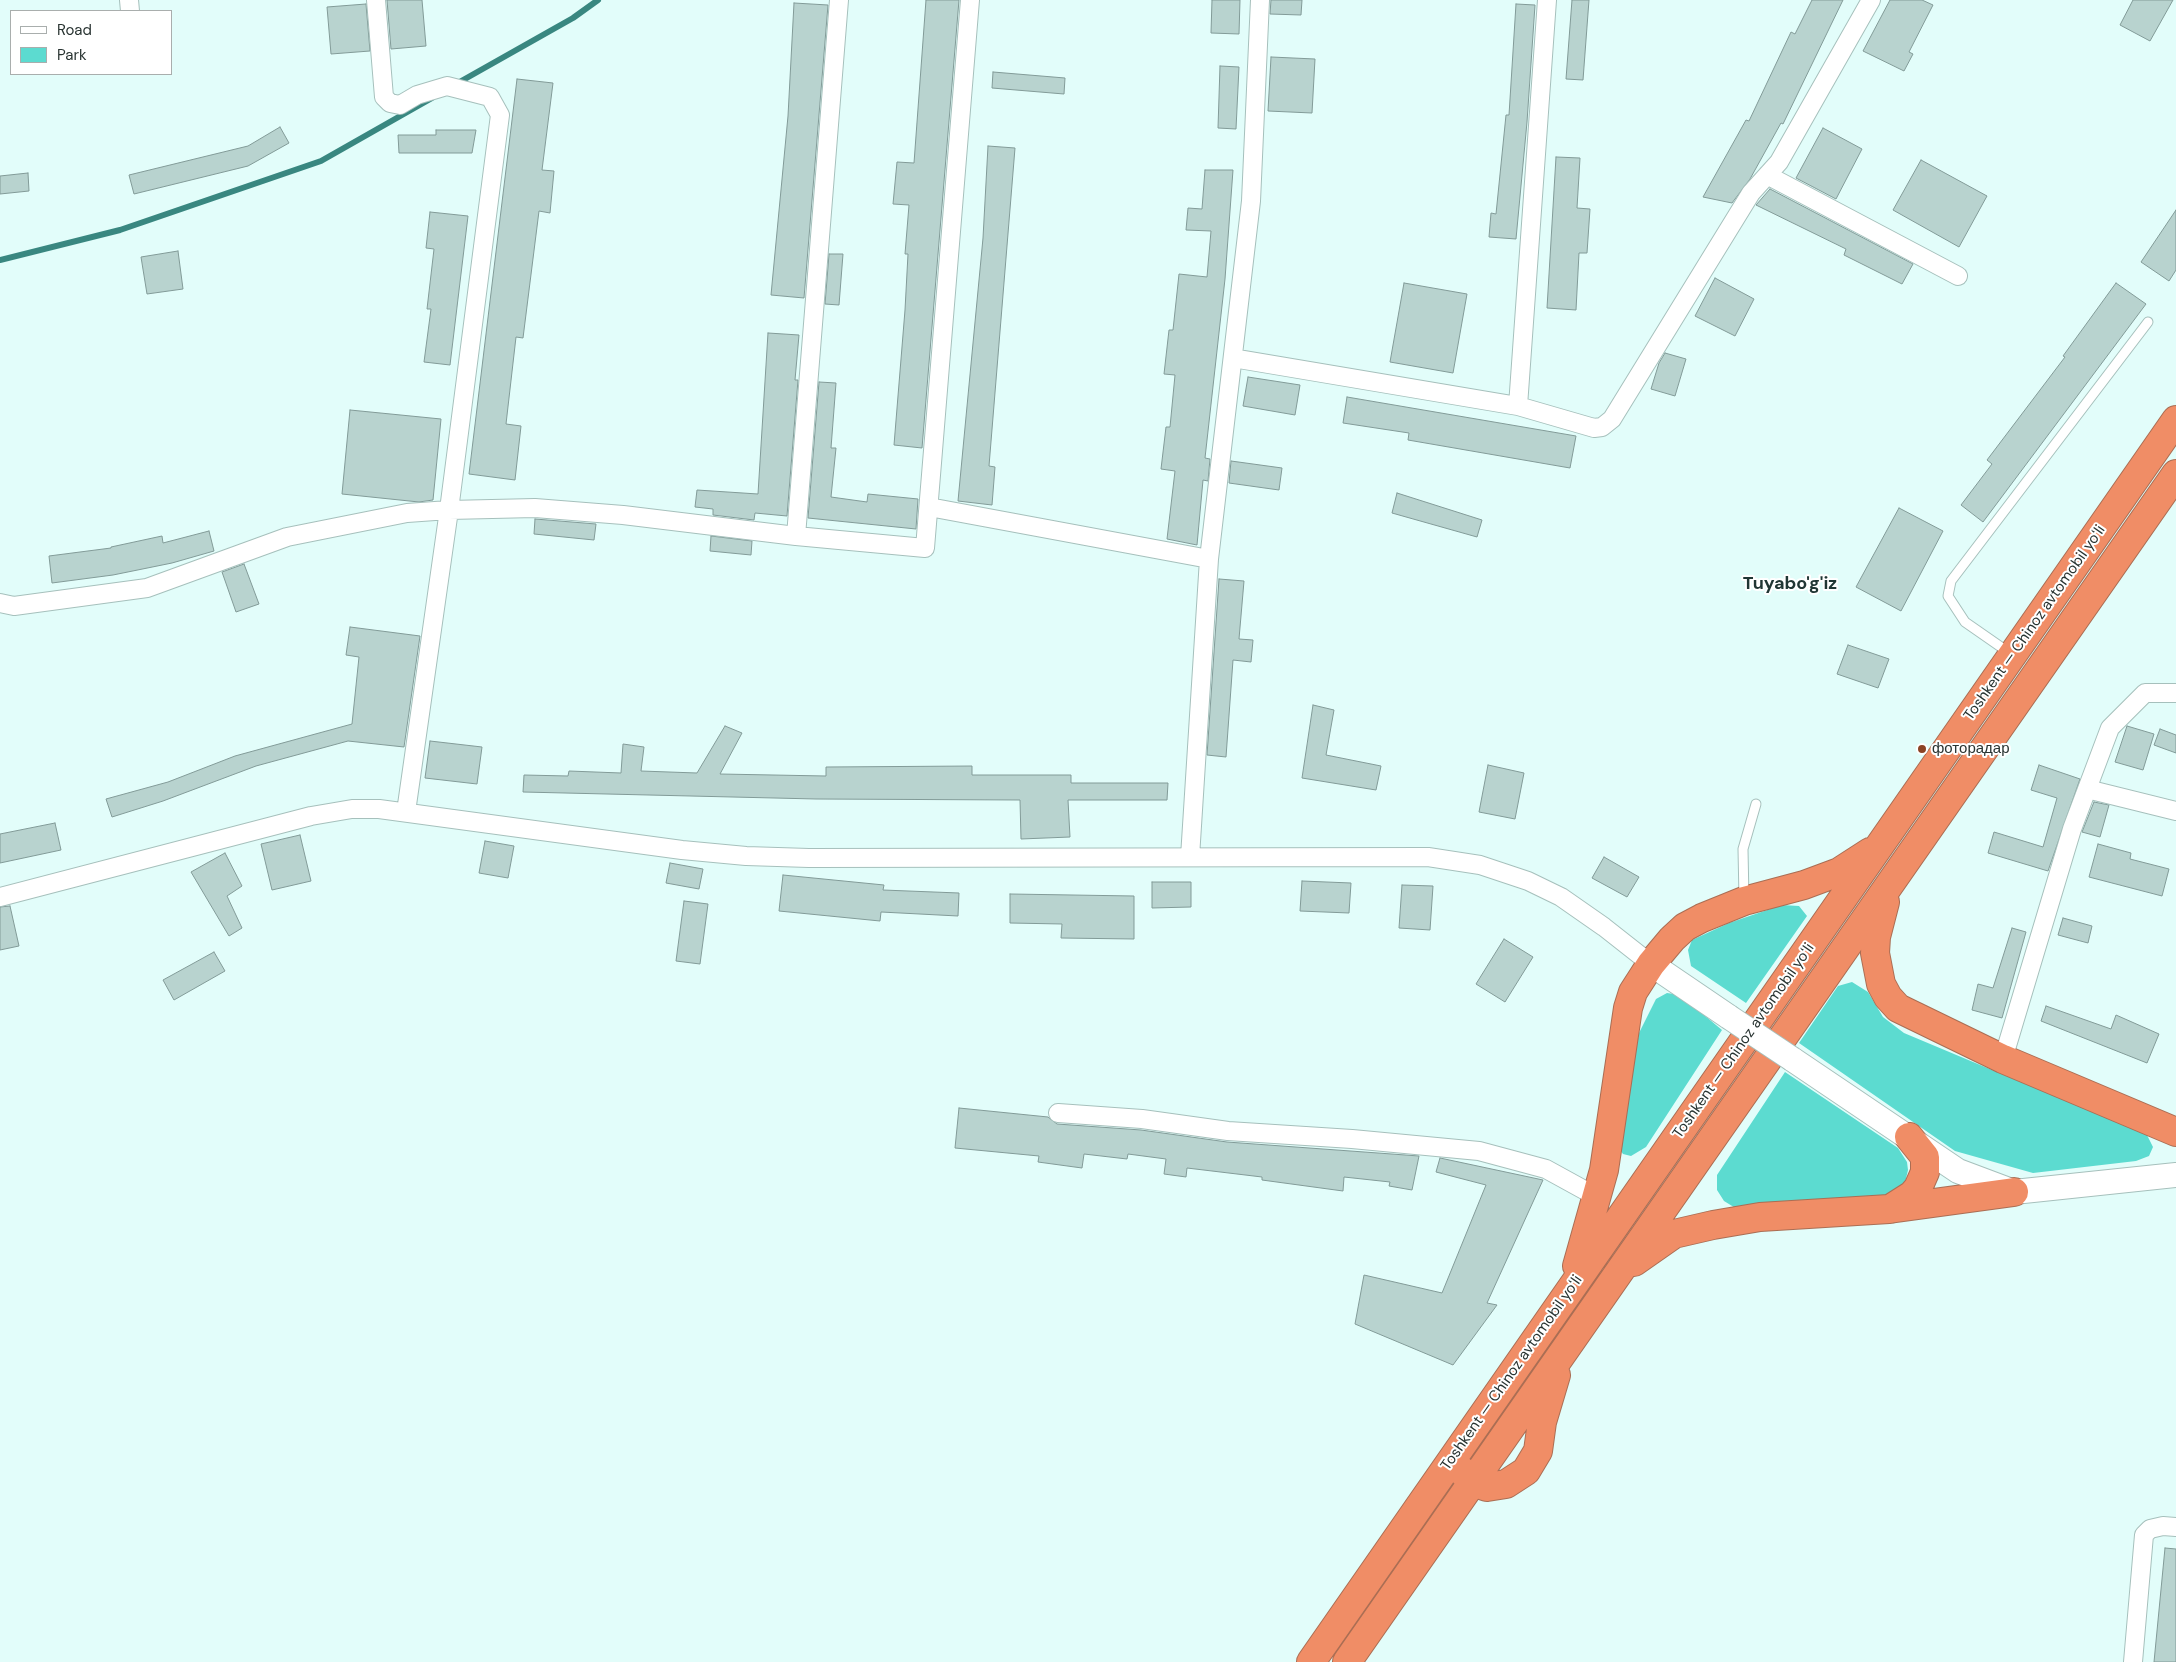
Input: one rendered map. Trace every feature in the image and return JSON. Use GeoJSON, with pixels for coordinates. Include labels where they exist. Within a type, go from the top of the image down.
{"type":"FeatureCollection","features":[{"type":"Feature","properties":{"kind":"highway","name":"Toshkent — Chinoz avtomobil yoʻli"},"geometry":{"type":"LineString","coordinates":[[1311,1662],[2176,420]]}},
{"type":"Feature","properties":{"kind":"highway","name":"Toshkent — Chinoz avtomobil yoʻli"},"geometry":{"type":"LineString","coordinates":[[1346,1662],[2176,474]]}},
{"type":"Feature","properties":{"kind":"highway"},"geometry":{"type":"LineString","coordinates":[[1984,697],[1993,693],[2003,696],[2009,704],[2007,716]]}},
{"type":"Feature","properties":{"kind":"highway"},"geometry":{"type":"LineString","coordinates":[[1566,1296],[1589,1230],[1604,1170],[1628,1008],[1633,992],[1651,964],[1672,939],[1686,927],[1702,918],[1744,901],[1804,885],[1839,872],[1880,846]]}},
{"type":"Feature","properties":{"kind":"highway"},"geometry":{"type":"LineString","coordinates":[[1892,882],[1880,920],[1876,945],[1881,984],[1888,997],[1898,1008],[2003,1059],[2176,1132]]}},
{"type":"Feature","properties":{"kind":"highway"},"geometry":{"type":"LineString","coordinates":[[1889,1209],[1912,1195],[1918,1188],[1925,1172],[1925,1157],[1908,1137]]}},
{"type":"Feature","properties":{"kind":"highway"},"geometry":{"type":"LineString","coordinates":[[1616,1275],[1674,1234],[1760,1217],[1889,1209],[2014,1192]]}},
{"type":"Feature","properties":{"kind":"highway"},"geometry":{"type":"LineString","coordinates":[[1455,1455],[1457,1465],[1472,1482],[1487,1486],[1506,1484],[1522,1475],[1538,1451],[1542,1422],[1564,1350]]}},
{"type":"Feature","properties":{"kind":"main road"},"geometry":{"type":"LineString","coordinates":[[1651,964],[1958,1171],[2014,1192],[2176,1174]]}},
{"type":"Feature","properties":{"kind":"street"},"geometry":{"type":"LineString","coordinates":[[376,0],[384,97],[390,104],[400,105],[417,96],[447,86],[490,97],[500,115],[449,510],[406,812]]}},
{"type":"Feature","properties":{"kind":"street"},"geometry":{"type":"LineString","coordinates":[[796,536],[839,0]]}},
{"type":"Feature","properties":{"kind":"street"},"geometry":{"type":"LineString","coordinates":[[0,603],[14,606],[147,588],[287,537],[407,513],[449,510],[535,508],[623,514],[796,536],[925,548],[970,0]]}},
{"type":"Feature","properties":{"kind":"street"},"geometry":{"type":"LineString","coordinates":[[1190,857],[1209,559],[1251,201],[1260,0]]}},
{"type":"Feature","properties":{"kind":"street"},"geometry":{"type":"LineString","coordinates":[[1518,406],[1547,0]]}},
{"type":"Feature","properties":{"kind":"street"},"geometry":{"type":"LineString","coordinates":[[1233,358],[1518,406],[1594,428],[1602,427],[1612,419],[1751,193],[1779,162],[1871,0]]}},
{"type":"Feature","properties":{"kind":"street"},"geometry":{"type":"LineString","coordinates":[[1767,175],[1958,276]]}},
{"type":"Feature","properties":{"kind":"street"},"geometry":{"type":"LineString","coordinates":[[929,507],[1209,559]]}},
{"type":"Feature","properties":{"kind":"street"},"geometry":{"type":"LineString","coordinates":[[2003,1059],[2072,829],[2110,728],[2145,694],[2176,693]]}},
{"type":"Feature","properties":{"kind":"street"},"geometry":{"type":"LineString","coordinates":[[2087,789],[2176,811]]}},
{"type":"Feature","properties":{"kind":"street"},"geometry":{"type":"LineString","coordinates":[[0,897],[311,816],[352,809],[406,812],[682,850],[746,856],[809,858],[1428,857],[1505,871],[1561,897],[1604,927],[1651,964]]}},
{"type":"Feature","properties":{"kind":"street"},"geometry":{"type":"LineString","coordinates":[[1058,1112],[1142,1119],[1228,1131],[1352,1139],[1479,1151],[1546,1169],[1597,1197]]}},
{"type":"Feature","properties":{"kind":"street"},"geometry":{"type":"LineString","coordinates":[[2133,1662],[2144,1535],[2150,1529],[2163,1526],[2176,1527]]}},
{"type":"Feature","properties":{"kind":"lane"},"geometry":{"type":"LineString","coordinates":[[2012,655],[1965,622],[1948,596],[1951,581],[2148,322]]}},
{"type":"Feature","properties":{"kind":"lane"},"geometry":{"type":"LineString","coordinates":[[1744,901],[1743,849],[1756,804]]}},
{"type":"Feature","properties":{"kind":"green space"},"geometry":{"type":"Polygon","coordinates":[[[1782,905],[1799,906],[1807,916],[1746,1003],[1691,966],[1688,950],[1692,940],[1729,923],[1782,905]]]}},
{"type":"Feature","properties":{"kind":"green space"},"geometry":{"type":"Polygon","coordinates":[[[1852,982],[1868,992],[1883,1017],[1904,1033],[2147,1135],[2153,1147],[2149,1156],[2136,1161],[2033,1173],[1955,1151],[1799,1043],[1838,986],[1852,982]]]}},
{"type":"Feature","properties":{"kind":"green space"},"geometry":{"type":"Polygon","coordinates":[[[1667,993],[1680,995],[1722,1030],[1646,1147],[1631,1156],[1623,1154],[1619,1148],[1639,1033],[1656,999],[1667,993]]]}},
{"type":"Feature","properties":{"kind":"green space"},"geometry":{"type":"Polygon","coordinates":[[[1785,1072],[1898,1148],[1907,1162],[1908,1170],[1904,1187],[1893,1197],[1737,1209],[1724,1201],[1717,1190],[1717,1175],[1785,1072]]]}},
{"type":"Feature","properties":{"kind":"building"},"geometry":{"type":"Polygon","coordinates":[[[387,0],[422,0],[426,46],[391,49],[387,0]]]}},
{"type":"Feature","properties":{"kind":"building"},"geometry":{"type":"Polygon","coordinates":[[[926,0],[959,0],[922,448],[894,445],[905,310],[908,254],[905,254],[909,205],[893,204],[897,162],[914,163],[926,0]]]}},
{"type":"Feature","properties":{"kind":"building"},"geometry":{"type":"Polygon","coordinates":[[[1212,0],[1240,0],[1239,34],[1211,33],[1212,0]]]}},
{"type":"Feature","properties":{"kind":"building"},"geometry":{"type":"Polygon","coordinates":[[[1271,0],[1302,0],[1301,15],[1270,14],[1271,0]]]}},
{"type":"Feature","properties":{"kind":"building"},"geometry":{"type":"Polygon","coordinates":[[[1572,0],[1589,0],[1583,80],[1566,79],[1572,0]]]}},
{"type":"Feature","properties":{"kind":"building"},"geometry":{"type":"Polygon","coordinates":[[[1812,0],[1843,0],[1783,124],[1781,123],[1750,179],[1732,203],[1703,197],[1746,120],[1749,121],[1791,32],[1795,34],[1812,0]]]}},
{"type":"Feature","properties":{"kind":"building"},"geometry":{"type":"Polygon","coordinates":[[[1890,0],[1922,0],[1933,5],[1909,52],[1913,54],[1904,71],[1863,51],[1890,0]]]}},
{"type":"Feature","properties":{"kind":"building"},"geometry":{"type":"Polygon","coordinates":[[[2133,0],[2173,0],[2150,41],[2120,25],[2133,0]]]}},
{"type":"Feature","properties":{"kind":"building"},"geometry":{"type":"Polygon","coordinates":[[[794,3],[828,5],[804,298],[771,295],[788,116],[794,3]]]}},
{"type":"Feature","properties":{"kind":"building"},"geometry":{"type":"Polygon","coordinates":[[[366,4],[370,51],[331,54],[327,7],[366,4]]]}},
{"type":"Feature","properties":{"kind":"building"},"geometry":{"type":"Polygon","coordinates":[[[1516,4],[1535,5],[1516,239],[1489,237],[1491,213],[1496,214],[1506,115],[1509,115],[1516,4]]]}},
{"type":"Feature","properties":{"kind":"building"},"geometry":{"type":"Polygon","coordinates":[[[1271,57],[1315,59],[1312,113],[1268,111],[1271,57]]]}},
{"type":"Feature","properties":{"kind":"building"},"geometry":{"type":"Polygon","coordinates":[[[1220,66],[1239,67],[1236,129],[1218,128],[1220,66]]]}},
{"type":"Feature","properties":{"kind":"building"},"geometry":{"type":"Polygon","coordinates":[[[993,72],[1065,78],[1064,94],[992,88],[993,72]]]}},
{"type":"Feature","properties":{"kind":"building"},"geometry":{"type":"Polygon","coordinates":[[[517,79],[553,83],[542,170],[554,171],[550,213],[539,211],[523,338],[516,337],[506,424],[521,426],[515,480],[469,474],[517,79]]]}},
{"type":"Feature","properties":{"kind":"building"},"geometry":{"type":"Polygon","coordinates":[[[280,127],[289,143],[248,166],[134,194],[129,175],[248,146],[280,127]]]}},
{"type":"Feature","properties":{"kind":"building"},"geometry":{"type":"Polygon","coordinates":[[[1823,128],[1862,149],[1836,199],[1796,178],[1823,128]]]}},
{"type":"Feature","properties":{"kind":"building"},"geometry":{"type":"Polygon","coordinates":[[[436,130],[476,130],[472,153],[399,153],[398,135],[436,135],[436,130]]]}},
{"type":"Feature","properties":{"kind":"building"},"geometry":{"type":"Polygon","coordinates":[[[988,146],[1015,148],[989,466],[995,467],[992,505],[958,501],[983,238],[988,146]]]}},
{"type":"Feature","properties":{"kind":"building"},"geometry":{"type":"Polygon","coordinates":[[[1556,157],[1580,158],[1577,208],[1590,209],[1587,253],[1579,253],[1576,310],[1547,308],[1556,157]]]}},
{"type":"Feature","properties":{"kind":"building"},"geometry":{"type":"Polygon","coordinates":[[[1921,160],[1987,196],[1959,247],[1893,210],[1921,160]]]}},
{"type":"Feature","properties":{"kind":"building"},"geometry":{"type":"Polygon","coordinates":[[[1205,170],[1233,170],[1225,279],[1205,458],[1210,459],[1208,481],[1203,480],[1197,545],[1167,539],[1175,471],[1161,469],[1166,427],[1170,427],[1175,375],[1164,374],[1169,330],[1173,330],[1179,274],[1207,277],[1211,231],[1186,230],[1188,208],[1202,209],[1205,170]]]}},
{"type":"Feature","properties":{"kind":"building"},"geometry":{"type":"Polygon","coordinates":[[[28,173],[29,191],[0,194],[0,176],[28,173]]]}},
{"type":"Feature","properties":{"kind":"building"},"geometry":{"type":"Polygon","coordinates":[[[1770,189],[1913,264],[1902,284],[1844,255],[1846,249],[1756,205],[1770,189]]]}},
{"type":"Feature","properties":{"kind":"building"},"geometry":{"type":"Polygon","coordinates":[[[2176,210],[2176,270],[2169,281],[2141,262],[2176,210]]]}},
{"type":"Feature","properties":{"kind":"building"},"geometry":{"type":"Polygon","coordinates":[[[430,212],[468,216],[450,365],[424,362],[431,309],[427,309],[434,249],[426,248],[430,212]]]}},
{"type":"Feature","properties":{"kind":"building"},"geometry":{"type":"Polygon","coordinates":[[[178,251],[183,289],[147,294],[141,257],[178,251]]]}},
{"type":"Feature","properties":{"kind":"building"},"geometry":{"type":"Polygon","coordinates":[[[829,254],[843,254],[839,305],[825,304],[829,254]]]}},
{"type":"Feature","properties":{"kind":"building"},"geometry":{"type":"Polygon","coordinates":[[[1715,278],[1754,299],[1735,336],[1695,316],[1715,278]]]}},
{"type":"Feature","properties":{"kind":"building"},"geometry":{"type":"Polygon","coordinates":[[[1404,283],[1467,294],[1453,373],[1390,362],[1404,283]]]}},
{"type":"Feature","properties":{"kind":"building"},"geometry":{"type":"Polygon","coordinates":[[[2116,283],[2146,304],[1983,522],[1961,505],[1992,464],[1987,460],[2065,357],[2063,356],[2116,283]]]}},
{"type":"Feature","properties":{"kind":"building"},"geometry":{"type":"Polygon","coordinates":[[[768,333],[799,335],[795,380],[798,380],[787,516],[755,513],[754,520],[713,515],[713,509],[695,507],[697,490],[758,494],[768,333]]]}},
{"type":"Feature","properties":{"kind":"building"},"geometry":{"type":"Polygon","coordinates":[[[1665,353],[1686,359],[1675,396],[1651,389],[1659,363],[1665,353]]]}},
{"type":"Feature","properties":{"kind":"building"},"geometry":{"type":"Polygon","coordinates":[[[1248,377],[1300,385],[1295,415],[1243,406],[1248,377]]]}},
{"type":"Feature","properties":{"kind":"building"},"geometry":{"type":"Polygon","coordinates":[[[819,382],[836,383],[831,448],[836,448],[831,497],[867,502],[868,494],[918,499],[916,529],[808,518],[819,382]]]}},
{"type":"Feature","properties":{"kind":"building"},"geometry":{"type":"Polygon","coordinates":[[[1347,397],[1576,436],[1570,468],[1408,440],[1409,433],[1343,423],[1347,397]]]}},
{"type":"Feature","properties":{"kind":"building"},"geometry":{"type":"Polygon","coordinates":[[[350,410],[441,419],[433,500],[419,502],[342,494],[350,410]]]}},
{"type":"Feature","properties":{"kind":"building"},"geometry":{"type":"Polygon","coordinates":[[[1231,461],[1282,468],[1279,490],[1229,483],[1231,461]]]}},
{"type":"Feature","properties":{"kind":"building"},"geometry":{"type":"Polygon","coordinates":[[[1397,493],[1482,520],[1477,537],[1392,513],[1397,493]]]}},
{"type":"Feature","properties":{"kind":"building"},"geometry":{"type":"Polygon","coordinates":[[[1899,508],[1943,531],[1901,611],[1856,587],[1899,508]]]}},
{"type":"Feature","properties":{"kind":"building"},"geometry":{"type":"Polygon","coordinates":[[[535,519],[596,524],[594,540],[534,534],[535,519]]]}},
{"type":"Feature","properties":{"kind":"building"},"geometry":{"type":"Polygon","coordinates":[[[209,531],[214,551],[172,563],[113,575],[52,583],[49,556],[111,548],[162,536],[163,543],[209,531]]]}},
{"type":"Feature","properties":{"kind":"building"},"geometry":{"type":"Polygon","coordinates":[[[711,536],[752,541],[751,555],[710,551],[711,536]]]}},
{"type":"Feature","properties":{"kind":"building"},"geometry":{"type":"Polygon","coordinates":[[[244,564],[259,604],[236,612],[222,572],[244,564]]]}},
{"type":"Feature","properties":{"kind":"building"},"geometry":{"type":"Polygon","coordinates":[[[1219,579],[1244,581],[1239,639],[1253,640],[1251,662],[1233,660],[1226,757],[1207,755],[1219,579]]]}},
{"type":"Feature","properties":{"kind":"building"},"geometry":{"type":"Polygon","coordinates":[[[350,627],[420,636],[404,747],[348,741],[256,766],[163,801],[112,817],[106,799],[168,782],[235,756],[352,724],[359,657],[346,655],[350,627]]]}},
{"type":"Feature","properties":{"kind":"building"},"geometry":{"type":"Polygon","coordinates":[[[1848,645],[1889,659],[1878,688],[1837,674],[1848,645]]]}},
{"type":"Feature","properties":{"kind":"building"},"geometry":{"type":"Polygon","coordinates":[[[1313,705],[1334,710],[1326,755],[1381,766],[1376,790],[1302,778],[1313,705]]]}},
{"type":"Feature","properties":{"kind":"building"},"geometry":{"type":"Polygon","coordinates":[[[725,726],[742,733],[720,774],[826,776],[826,767],[972,766],[972,775],[1071,775],[1071,783],[1168,783],[1167,800],[1068,800],[1070,837],[1021,839],[1020,800],[816,799],[523,792],[524,775],[568,776],[569,771],[621,773],[623,744],[644,747],[641,771],[697,773],[725,726]]]}},
{"type":"Feature","properties":{"kind":"building"},"geometry":{"type":"Polygon","coordinates":[[[2127,726],[2154,734],[2143,770],[2115,762],[2127,726]]]}},
{"type":"Feature","properties":{"kind":"building"},"geometry":{"type":"Polygon","coordinates":[[[2160,729],[2176,735],[2176,753],[2154,745],[2160,729]]]}},
{"type":"Feature","properties":{"kind":"building"},"geometry":{"type":"Polygon","coordinates":[[[430,741],[482,747],[477,784],[425,778],[430,741]]]}},
{"type":"Feature","properties":{"kind":"building"},"geometry":{"type":"Polygon","coordinates":[[[1488,765],[1524,773],[1515,819],[1479,812],[1488,765]]]}},
{"type":"Feature","properties":{"kind":"building"},"geometry":{"type":"Polygon","coordinates":[[[2039,765],[2080,779],[2048,871],[1988,853],[1994,832],[2043,847],[2057,798],[2031,790],[2039,765]]]}},
{"type":"Feature","properties":{"kind":"building"},"geometry":{"type":"Polygon","coordinates":[[[2094,802],[2109,805],[2100,837],[2082,832],[2094,802]]]}},
{"type":"Feature","properties":{"kind":"building"},"geometry":{"type":"Polygon","coordinates":[[[55,823],[61,850],[0,863],[0,834],[55,823]]]}},
{"type":"Feature","properties":{"kind":"building"},"geometry":{"type":"Polygon","coordinates":[[[300,835],[311,881],[272,890],[261,844],[300,835]]]}},
{"type":"Feature","properties":{"kind":"building"},"geometry":{"type":"Polygon","coordinates":[[[485,841],[514,846],[508,878],[479,873],[485,841]]]}},
{"type":"Feature","properties":{"kind":"building"},"geometry":{"type":"Polygon","coordinates":[[[2098,844],[2131,853],[2130,859],[2169,869],[2162,896],[2089,877],[2098,844]]]}},
{"type":"Feature","properties":{"kind":"building"},"geometry":{"type":"Polygon","coordinates":[[[225,853],[242,886],[227,896],[242,928],[229,936],[191,872],[225,853]]]}},
{"type":"Feature","properties":{"kind":"building"},"geometry":{"type":"Polygon","coordinates":[[[1604,857],[1639,877],[1627,897],[1592,878],[1604,857]]]}},
{"type":"Feature","properties":{"kind":"building"},"geometry":{"type":"Polygon","coordinates":[[[670,863],[703,869],[699,889],[666,883],[670,863]]]}},
{"type":"Feature","properties":{"kind":"building"},"geometry":{"type":"Polygon","coordinates":[[[783,875],[884,885],[883,890],[959,893],[958,916],[881,912],[880,921],[779,911],[783,875]]]}},
{"type":"Feature","properties":{"kind":"building"},"geometry":{"type":"Polygon","coordinates":[[[1302,881],[1351,883],[1349,913],[1300,911],[1302,881]]]}},
{"type":"Feature","properties":{"kind":"building"},"geometry":{"type":"Polygon","coordinates":[[[1152,882],[1191,882],[1191,907],[1152,908],[1152,882]]]}},
{"type":"Feature","properties":{"kind":"building"},"geometry":{"type":"Polygon","coordinates":[[[1402,885],[1433,886],[1430,930],[1399,928],[1402,885]]]}},
{"type":"Feature","properties":{"kind":"building"},"geometry":{"type":"Polygon","coordinates":[[[1010,894],[1134,896],[1134,939],[1061,938],[1062,924],[1010,923],[1010,894]]]}},
{"type":"Feature","properties":{"kind":"building"},"geometry":{"type":"Polygon","coordinates":[[[684,901],[708,904],[700,964],[676,961],[684,901]]]}},
{"type":"Feature","properties":{"kind":"building"},"geometry":{"type":"Polygon","coordinates":[[[10,906],[19,946],[0,950],[0,907],[10,906]]]}},
{"type":"Feature","properties":{"kind":"building"},"geometry":{"type":"Polygon","coordinates":[[[2063,918],[2092,926],[2088,943],[2058,935],[2063,918]]]}},
{"type":"Feature","properties":{"kind":"building"},"geometry":{"type":"Polygon","coordinates":[[[2012,928],[2026,932],[2002,1018],[1972,1010],[1978,984],[1993,988],[2012,928]]]}},
{"type":"Feature","properties":{"kind":"building"},"geometry":{"type":"Polygon","coordinates":[[[1504,939],[1533,957],[1505,1002],[1476,984],[1504,939]]]}},
{"type":"Feature","properties":{"kind":"building"},"geometry":{"type":"Polygon","coordinates":[[[214,952],[225,971],[174,1000],[163,980],[214,952]]]}},
{"type":"Feature","properties":{"kind":"building"},"geometry":{"type":"Polygon","coordinates":[[[2046,1006],[2111,1029],[2116,1015],[2159,1034],[2147,1063],[2041,1021],[2046,1006]]]}},
{"type":"Feature","properties":{"kind":"building"},"geometry":{"type":"Polygon","coordinates":[[[959,1108],[1048,1117],[1057,1124],[1141,1130],[1227,1142],[1419,1156],[1412,1190],[1389,1186],[1390,1182],[1344,1177],[1343,1191],[1262,1180],[1262,1177],[1187,1168],[1186,1177],[1164,1174],[1166,1159],[1128,1154],[1127,1159],[1084,1154],[1082,1168],[1038,1162],[1039,1156],[955,1148],[959,1108]]]}},
{"type":"Feature","properties":{"kind":"building"},"geometry":{"type":"Polygon","coordinates":[[[1440,1158],[1543,1180],[1487,1303],[1497,1305],[1453,1365],[1355,1324],[1364,1275],[1442,1293],[1486,1185],[1436,1172],[1440,1158]]]}},
{"type":"Feature","properties":{"kind":"building"},"geometry":{"type":"Polygon","coordinates":[[[2165,1548],[2176,1549],[2176,1662],[2154,1662],[2165,1548]]]}},
{"type":"Feature","properties":{"kind":"waterway"},"geometry":{"type":"LineString","coordinates":[[456,84],[573,18],[598,0]]}},
{"type":"Feature","properties":{"kind":"waterway"},"geometry":{"type":"LineString","coordinates":[[0,260],[120,230],[321,161],[432,98]]}},
{"type":"Feature","properties":{"kind":"place","name":"фоторадар"},"geometry":{"type":"Point","coordinates":[1922,749]}},
{"type":"Feature","properties":{"kind":"district","name":"Tuyabo'g'iz"},"geometry":{"type":"Point","coordinates":[1790,584]}}]}
